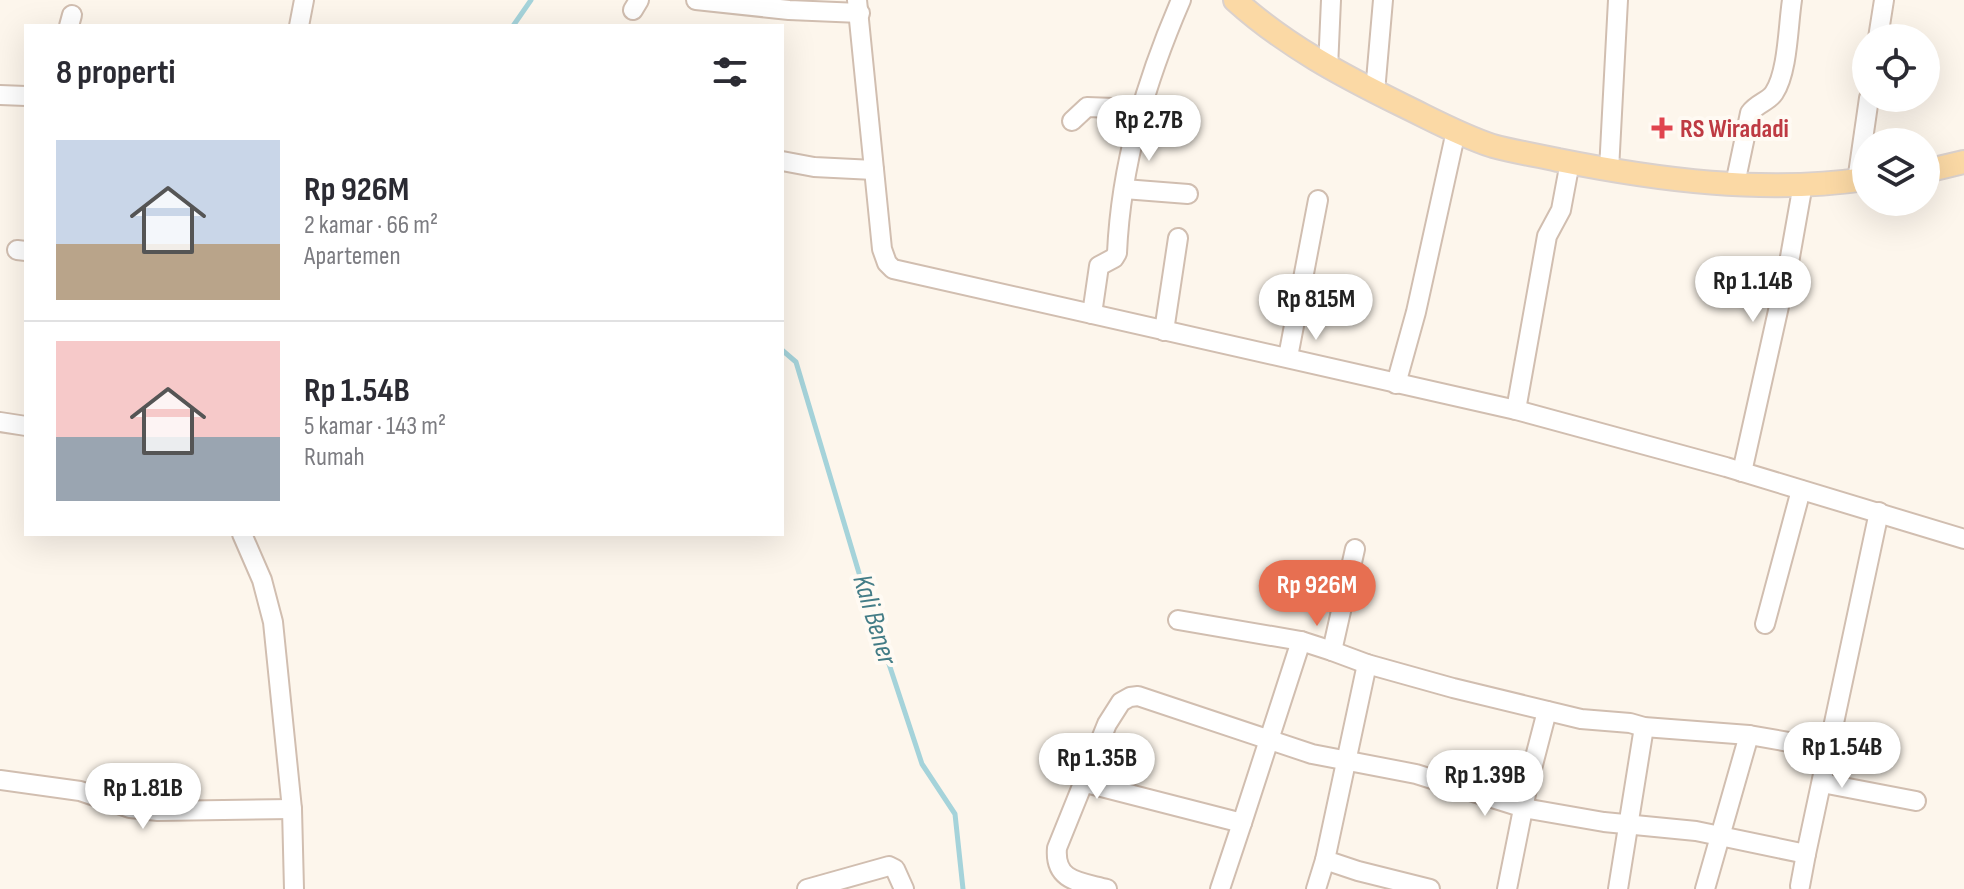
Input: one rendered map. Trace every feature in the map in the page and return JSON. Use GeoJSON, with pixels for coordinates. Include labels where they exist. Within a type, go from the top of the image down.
{"type":"FeatureCollection","features":[{"type":"Feature","properties":{"kind":"main road"},"geometry":{"type":"LineString","coordinates":[[1235,0],[1264,26],[1328,68],[1456,131],[1494,146],[1609,170],[1735,184],[1852,181]]}},
{"type":"Feature","properties":{"kind":"main road"},"geometry":{"type":"LineString","coordinates":[[1940,168],[1964,162]]}},
{"type":"Feature","properties":{"kind":"street"},"geometry":{"type":"LineString","coordinates":[[299,24],[304,0]]}},
{"type":"Feature","properties":{"kind":"street"},"geometry":{"type":"LineString","coordinates":[[696,0],[789,10],[859,7],[882,249],[893,269],[1516,410],[1742,472],[1964,539]]}},
{"type":"Feature","properties":{"kind":"street"},"geometry":{"type":"LineString","coordinates":[[1092,314],[1097,270],[1100,264],[1114,258],[1117,253],[1133,131],[1156,57],[1181,0]]}},
{"type":"Feature","properties":{"kind":"street"},"geometry":{"type":"LineString","coordinates":[[1328,68],[1331,0]]}},
{"type":"Feature","properties":{"kind":"street"},"geometry":{"type":"LineString","coordinates":[[1375,92],[1383,0]]}},
{"type":"Feature","properties":{"kind":"street"},"geometry":{"type":"LineString","coordinates":[[1609,170],[1618,0]]}},
{"type":"Feature","properties":{"kind":"street"},"geometry":{"type":"LineString","coordinates":[[1735,184],[1750,113],[1755,106],[1771,97],[1780,79],[1792,0]]}},
{"type":"Feature","properties":{"kind":"street"},"geometry":{"type":"LineString","coordinates":[[1880,24],[1884,0]]}},
{"type":"Feature","properties":{"kind":"street"},"geometry":{"type":"LineString","coordinates":[[0,95],[24,96]]}},
{"type":"Feature","properties":{"kind":"street"},"geometry":{"type":"LineString","coordinates":[[1072,121],[1087,107],[1141,109]]}},
{"type":"Feature","properties":{"kind":"street"},"geometry":{"type":"LineString","coordinates":[[1396,384],[1416,312],[1456,131]]}},
{"type":"Feature","properties":{"kind":"street"},"geometry":{"type":"LineString","coordinates":[[784,161],[814,167],[874,170]]}},
{"type":"Feature","properties":{"kind":"street"},"geometry":{"type":"LineString","coordinates":[[1516,410],[1547,236],[1561,210],[1570,162]]}},
{"type":"Feature","properties":{"kind":"street"},"geometry":{"type":"LineString","coordinates":[[1742,472],[1790,257],[1803,184]]}},
{"type":"Feature","properties":{"kind":"street"},"geometry":{"type":"LineString","coordinates":[[1124,189],[1188,194]]}},
{"type":"Feature","properties":{"kind":"street"},"geometry":{"type":"LineString","coordinates":[[1288,357],[1318,200]]}},
{"type":"Feature","properties":{"kind":"street"},"geometry":{"type":"LineString","coordinates":[[1164,331],[1178,238]]}},
{"type":"Feature","properties":{"kind":"street"},"geometry":{"type":"LineString","coordinates":[[0,422],[24,426]]}},
{"type":"Feature","properties":{"kind":"street"},"geometry":{"type":"LineString","coordinates":[[1765,624],[1801,490]]}},
{"type":"Feature","properties":{"kind":"street"},"geometry":{"type":"LineString","coordinates":[[1800,886],[1879,512]]}},
{"type":"Feature","properties":{"kind":"street"},"geometry":{"type":"LineString","coordinates":[[243,536],[270,604],[292,809],[294,889]]}},
{"type":"Feature","properties":{"kind":"street"},"geometry":{"type":"LineString","coordinates":[[1332,651],[1355,549]]}},
{"type":"Feature","properties":{"kind":"street"},"geometry":{"type":"LineString","coordinates":[[1178,620],[1301,641],[1367,664],[1581,719],[1749,735],[1829,749]]}},
{"type":"Feature","properties":{"kind":"street"},"geometry":{"type":"LineString","coordinates":[[1220,889],[1301,641]]}},
{"type":"Feature","properties":{"kind":"street"},"geometry":{"type":"LineString","coordinates":[[1316,889],[1367,664]]}},
{"type":"Feature","properties":{"kind":"street"},"geometry":{"type":"LineString","coordinates":[[1107,889],[1072,880],[1059,868],[1057,848],[1107,724],[1121,702],[1130,697],[1147,699],[1312,754],[1416,774],[1524,808],[1719,836],[1806,854]]}},
{"type":"Feature","properties":{"kind":"street"},"geometry":{"type":"LineString","coordinates":[[1507,889],[1547,711]]}},
{"type":"Feature","properties":{"kind":"street"},"geometry":{"type":"LineString","coordinates":[[1618,889],[1644,727]]}},
{"type":"Feature","properties":{"kind":"street"},"geometry":{"type":"LineString","coordinates":[[1705,889],[1749,735]]}},
{"type":"Feature","properties":{"kind":"street"},"geometry":{"type":"LineString","coordinates":[[0,780],[80,791],[144,810],[292,809]]}},
{"type":"Feature","properties":{"kind":"street"},"geometry":{"type":"LineString","coordinates":[[1082,782],[1242,823]]}},
{"type":"Feature","properties":{"kind":"street"},"geometry":{"type":"LineString","coordinates":[[1822,783],[1916,801]]}},
{"type":"Feature","properties":{"kind":"street"},"geometry":{"type":"LineString","coordinates":[[1325,860],[1409,887],[1430,889]]}},
{"type":"Feature","properties":{"kind":"street"},"geometry":{"type":"LineString","coordinates":[[818,888],[889,866],[895,869],[904,889]]}},
{"type":"Feature","properties":{"kind":"waterway","name":"Kali Bener"},"geometry":{"type":"LineString","coordinates":[[514,24],[531,0]]}},
{"type":"Feature","properties":{"kind":"waterway","name":"Kali Bener"},"geometry":{"type":"LineString","coordinates":[[784,352],[796,362],[859,573],[922,764],[955,814],[963,889]]}},
{"type":"Feature","properties":{"kind":"place","name":"RS Wiradadi"},"geometry":{"type":"Point","coordinates":[1662,128]}}]}
